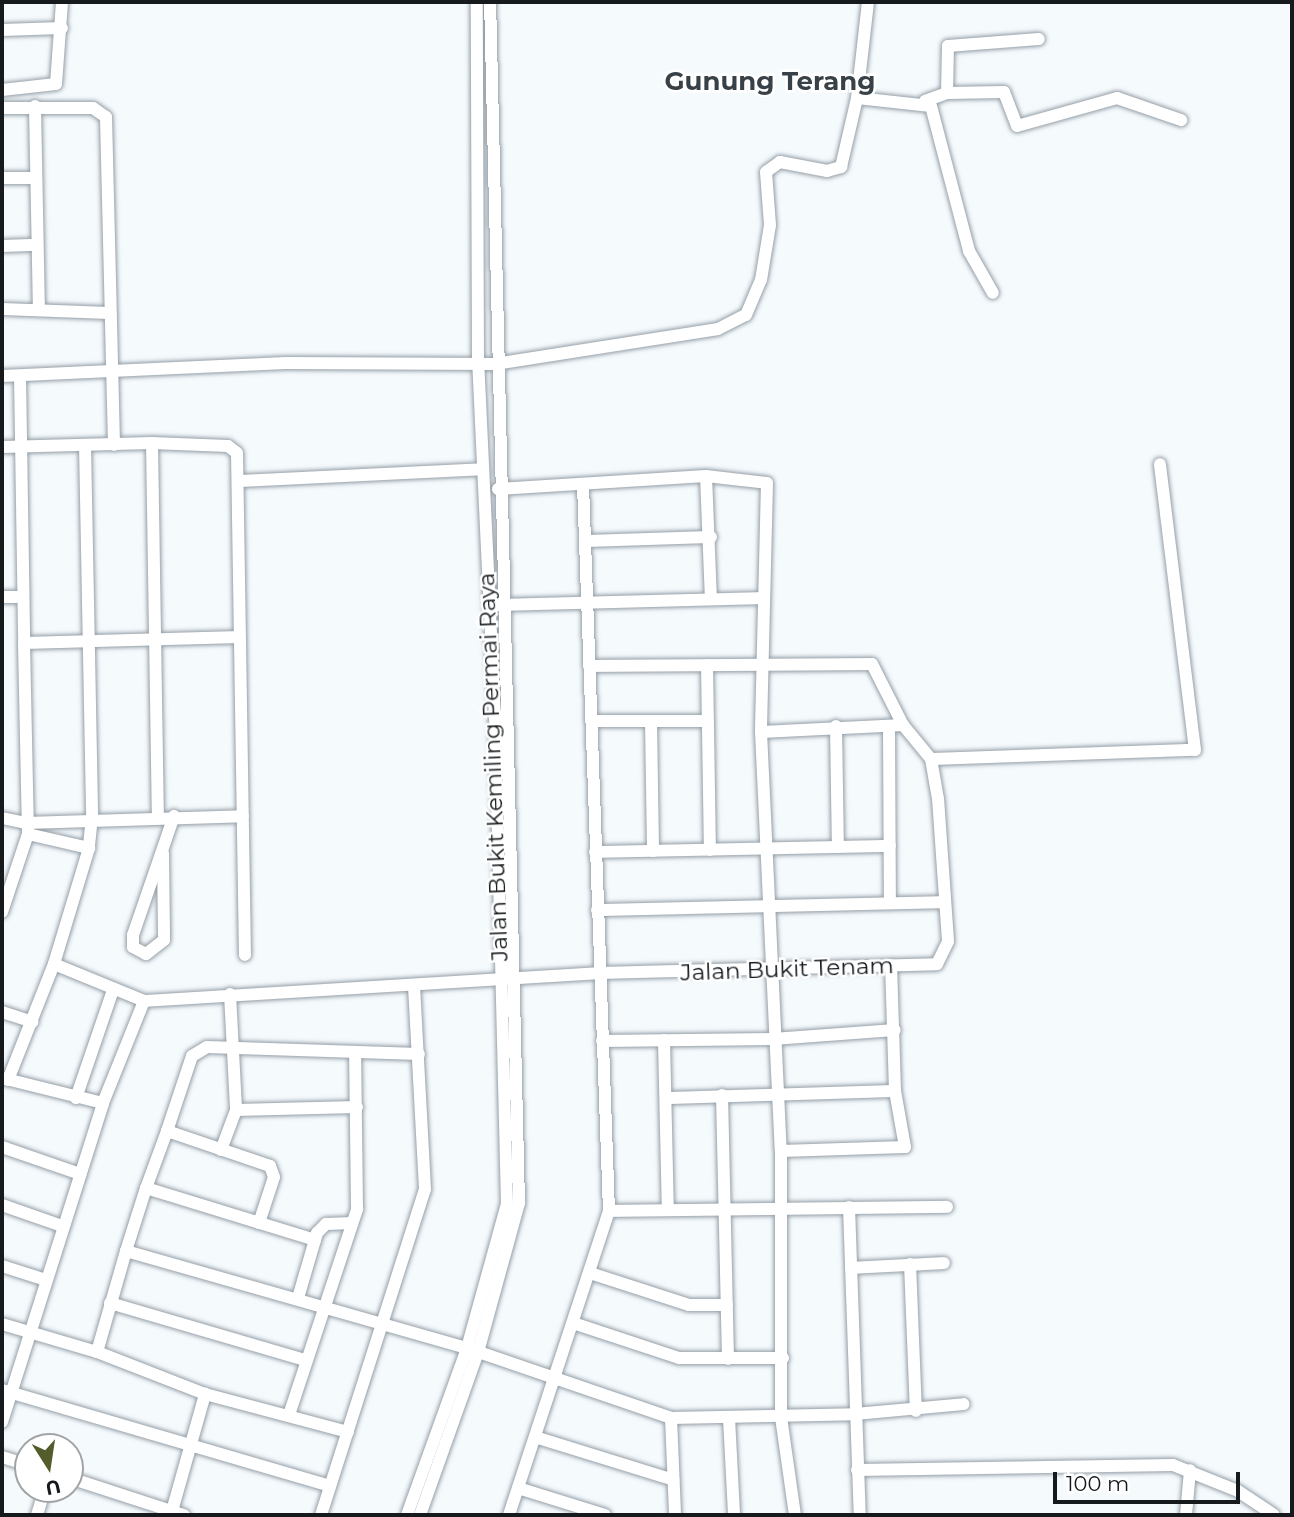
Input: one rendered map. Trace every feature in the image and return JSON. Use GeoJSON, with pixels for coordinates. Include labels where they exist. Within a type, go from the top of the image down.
{"type":"FeatureCollection","features":[{"type":"Feature","properties":{"kind":"street"},"geometry":{"type":"LineString","coordinates":[[2,90],[53,87],[62,65],[62,2]]}},
{"type":"Feature","properties":{"kind":"street","name":"Jalan Bukit Kemiling Permai Raya"},"geometry":{"type":"LineString","coordinates":[[477,2],[478,364],[482,469],[496,605]]}},
{"type":"Feature","properties":{"kind":"street","name":"Jalan Bukit Kemiling Permai Raya"},"geometry":{"type":"LineString","coordinates":[[420,1515],[472,1350],[507,1204],[505,978],[496,605],[498,489],[490,2]]}},
{"type":"Feature","properties":{"kind":"street"},"geometry":{"type":"LineString","coordinates":[[2,376],[111,375],[286,363],[495,364],[625,348],[718,329],[746,315],[761,281],[770,225],[766,172],[780,162],[827,171],[841,167],[857,98],[868,2]]}},
{"type":"Feature","properties":{"kind":"street"},"geometry":{"type":"LineString","coordinates":[[2,30],[62,28]]}},
{"type":"Feature","properties":{"kind":"street"},"geometry":{"type":"LineString","coordinates":[[947,93],[948,46],[1039,40]]}},
{"type":"Feature","properties":{"kind":"street"},"geometry":{"type":"LineString","coordinates":[[857,98],[925,101],[947,93],[1004,92],[1017,126],[1117,98],[1181,120]]}},
{"type":"Feature","properties":{"kind":"street"},"geometry":{"type":"LineString","coordinates":[[925,101],[969,251],[993,293]]}},
{"type":"Feature","properties":{"kind":"street"},"geometry":{"type":"LineString","coordinates":[[35,106],[39,308]]}},
{"type":"Feature","properties":{"kind":"street"},"geometry":{"type":"LineString","coordinates":[[2,108],[93,108],[106,117],[114,445]]}},
{"type":"Feature","properties":{"kind":"street"},"geometry":{"type":"LineString","coordinates":[[2,178],[36,178]]}},
{"type":"Feature","properties":{"kind":"street"},"geometry":{"type":"LineString","coordinates":[[2,246],[37,245]]}},
{"type":"Feature","properties":{"kind":"street"},"geometry":{"type":"LineString","coordinates":[[2,309],[39,308],[110,313]]}},
{"type":"Feature","properties":{"kind":"street"},"geometry":{"type":"LineString","coordinates":[[2,912],[27,828],[24,643],[20,597],[20,376]]}},
{"type":"Feature","properties":{"kind":"street"},"geometry":{"type":"LineString","coordinates":[[152,443],[158,815]]}},
{"type":"Feature","properties":{"kind":"street"},"geometry":{"type":"LineString","coordinates":[[2,447],[152,443],[234,448],[240,481],[246,955]]}},
{"type":"Feature","properties":{"kind":"street"},"geometry":{"type":"LineString","coordinates":[[85,445],[92,817],[89,848],[54,964],[32,1022],[5,1079],[103,1103]]}},
{"type":"Feature","properties":{"kind":"street"},"geometry":{"type":"LineString","coordinates":[[589,666],[872,664],[902,725],[932,759],[1195,750],[1160,464]]}},
{"type":"Feature","properties":{"kind":"street"},"geometry":{"type":"LineString","coordinates":[[240,481],[482,469]]}},
{"type":"Feature","properties":{"kind":"street"},"geometry":{"type":"LineString","coordinates":[[498,489],[706,477],[767,484],[760,598],[761,732],[774,1093],[781,1151],[781,1417],[795,1515]]}},
{"type":"Feature","properties":{"kind":"street"},"geometry":{"type":"LineString","coordinates":[[706,477],[711,599]]}},
{"type":"Feature","properties":{"kind":"street"},"geometry":{"type":"LineString","coordinates":[[509,1515],[609,1211],[583,486]]}},
{"type":"Feature","properties":{"kind":"street"},"geometry":{"type":"LineString","coordinates":[[585,541],[710,537]]}},
{"type":"Feature","properties":{"kind":"street"},"geometry":{"type":"LineString","coordinates":[[2,597],[20,597]]}},
{"type":"Feature","properties":{"kind":"street"},"geometry":{"type":"LineString","coordinates":[[496,605],[760,598]]}},
{"type":"Feature","properties":{"kind":"street"},"geometry":{"type":"LineString","coordinates":[[24,643],[240,637]]}},
{"type":"Feature","properties":{"kind":"street"},"geometry":{"type":"LineString","coordinates":[[707,665],[710,850]]}},
{"type":"Feature","properties":{"kind":"street"},"geometry":{"type":"LineString","coordinates":[[591,721],[708,721]]}},
{"type":"Feature","properties":{"kind":"street"},"geometry":{"type":"LineString","coordinates":[[651,721],[653,851]]}},
{"type":"Feature","properties":{"kind":"street"},"geometry":{"type":"LineString","coordinates":[[761,732],[836,726],[902,725]]}},
{"type":"Feature","properties":{"kind":"street"},"geometry":{"type":"LineString","coordinates":[[836,726],[838,847]]}},
{"type":"Feature","properties":{"kind":"street"},"geometry":{"type":"LineString","coordinates":[[889,727],[890,902]]}},
{"type":"Feature","properties":{"kind":"street","name":"Jalan Bukit Tenam"},"geometry":{"type":"LineString","coordinates":[[145,1001],[230,994],[414,988],[505,978],[599,973],[769,971],[891,965],[944,959],[944,902],[932,759]]}},
{"type":"Feature","properties":{"kind":"street"},"geometry":{"type":"LineString","coordinates":[[163,853],[164,940],[146,954],[132,942],[174,816]]}},
{"type":"Feature","properties":{"kind":"street"},"geometry":{"type":"LineString","coordinates":[[27,828],[92,817],[243,816]]}},
{"type":"Feature","properties":{"kind":"street"},"geometry":{"type":"LineString","coordinates":[[2,818],[89,848]]}},
{"type":"Feature","properties":{"kind":"street"},"geometry":{"type":"LineString","coordinates":[[595,852],[890,846]]}},
{"type":"Feature","properties":{"kind":"street"},"geometry":{"type":"LineString","coordinates":[[597,910],[944,902]]}},
{"type":"Feature","properties":{"kind":"street"},"geometry":{"type":"LineString","coordinates":[[2,1422],[6,1392],[29,1334],[103,1103],[145,1001],[54,964]]}},
{"type":"Feature","properties":{"kind":"street"},"geometry":{"type":"LineString","coordinates":[[781,1151],[905,1146],[895,1091],[891,965]]}},
{"type":"Feature","properties":{"kind":"street"},"geometry":{"type":"LineString","coordinates":[[321,1515],[425,1189],[414,988]]}},
{"type":"Feature","properties":{"kind":"street"},"geometry":{"type":"LineString","coordinates":[[76,1098],[113,990]]}},
{"type":"Feature","properties":{"kind":"street"},"geometry":{"type":"LineString","coordinates":[[221,1150],[236,1110],[230,994]]}},
{"type":"Feature","properties":{"kind":"street"},"geometry":{"type":"LineString","coordinates":[[2,1012],[32,1022]]}},
{"type":"Feature","properties":{"kind":"street"},"geometry":{"type":"LineString","coordinates":[[602,1041],[773,1039],[895,1030]]}},
{"type":"Feature","properties":{"kind":"street"},"geometry":{"type":"LineString","coordinates":[[664,1040],[668,1098],[668,1210]]}},
{"type":"Feature","properties":{"kind":"street"},"geometry":{"type":"LineString","coordinates":[[97,1352],[146,1188],[192,1056],[207,1046],[355,1056],[419,1054]]}},
{"type":"Feature","properties":{"kind":"street"},"geometry":{"type":"LineString","coordinates":[[289,1415],[321,1306],[352,1223],[359,1173],[355,1056]]}},
{"type":"Feature","properties":{"kind":"street"},"geometry":{"type":"LineString","coordinates":[[668,1098],[895,1091]]}},
{"type":"Feature","properties":{"kind":"street"},"geometry":{"type":"LineString","coordinates":[[722,1095],[728,1359]]}},
{"type":"Feature","properties":{"kind":"street"},"geometry":{"type":"LineString","coordinates":[[236,1110],[357,1107]]}},
{"type":"Feature","properties":{"kind":"street"},"geometry":{"type":"LineString","coordinates":[[167,1131],[272,1168],[259,1223]]}},
{"type":"Feature","properties":{"kind":"street"},"geometry":{"type":"LineString","coordinates":[[2,1147],[80,1174]]}},
{"type":"Feature","properties":{"kind":"street"},"geometry":{"type":"LineString","coordinates":[[146,1188],[315,1240]]}},
{"type":"Feature","properties":{"kind":"street"},"geometry":{"type":"LineString","coordinates":[[2,1205],[62,1226]]}},
{"type":"Feature","properties":{"kind":"street"},"geometry":{"type":"LineString","coordinates":[[609,1211],[849,1206],[947,1207]]}},
{"type":"Feature","properties":{"kind":"street"},"geometry":{"type":"LineString","coordinates":[[849,1206],[860,1515]]}},
{"type":"Feature","properties":{"kind":"street"},"geometry":{"type":"LineString","coordinates":[[298,1298],[315,1240],[326,1224],[352,1223]]}},
{"type":"Feature","properties":{"kind":"street"},"geometry":{"type":"LineString","coordinates":[[126,1251],[298,1298],[472,1350],[553,1380],[671,1418],[855,1414],[916,1411],[964,1404]]}},
{"type":"Feature","properties":{"kind":"street"},"geometry":{"type":"LineString","coordinates":[[851,1268],[944,1262]]}},
{"type":"Feature","properties":{"kind":"street"},"geometry":{"type":"LineString","coordinates":[[910,1264],[916,1411]]}},
{"type":"Feature","properties":{"kind":"street"},"geometry":{"type":"LineString","coordinates":[[2,1266],[46,1280]]}},
{"type":"Feature","properties":{"kind":"street"},"geometry":{"type":"LineString","coordinates":[[590,1273],[689,1305],[727,1305]]}},
{"type":"Feature","properties":{"kind":"street"},"geometry":{"type":"LineString","coordinates":[[110,1303],[305,1360]]}},
{"type":"Feature","properties":{"kind":"street"},"geometry":{"type":"LineString","coordinates":[[573,1322],[679,1359],[783,1358]]}},
{"type":"Feature","properties":{"kind":"street"},"geometry":{"type":"LineString","coordinates":[[2,1324],[97,1352],[205,1394],[348,1432]]}},
{"type":"Feature","properties":{"kind":"street","name":"Jalan Bukit Kemiling Permai Raya"},"geometry":{"type":"LineString","coordinates":[[407,1515],[472,1350]]}},
{"type":"Feature","properties":{"kind":"street"},"geometry":{"type":"LineString","coordinates":[[6,1392],[330,1486]]}},
{"type":"Feature","properties":{"kind":"street"},"geometry":{"type":"LineString","coordinates":[[84,1483],[178,1513],[189,1445],[205,1394]]}},
{"type":"Feature","properties":{"kind":"street"},"geometry":{"type":"LineString","coordinates":[[671,1418],[675,1515]]}},
{"type":"Feature","properties":{"kind":"street"},"geometry":{"type":"LineString","coordinates":[[729,1418],[734,1515]]}},
{"type":"Feature","properties":{"kind":"street"},"geometry":{"type":"LineString","coordinates":[[535,1437],[674,1480]]}},
{"type":"Feature","properties":{"kind":"street"},"geometry":{"type":"LineString","coordinates":[[858,1470],[1002,1463],[1190,1470],[1275,1515]]}},
{"type":"Feature","properties":{"kind":"street"},"geometry":{"type":"LineString","coordinates":[[1186,1515],[1190,1470]]}},
{"type":"Feature","properties":{"kind":"street"},"geometry":{"type":"LineString","coordinates":[[518,1488],[605,1515]]}},
{"type":"Feature","properties":{"kind":"district","name":"Gunung Terang"},"geometry":{"type":"Point","coordinates":[770,82]}}]}
